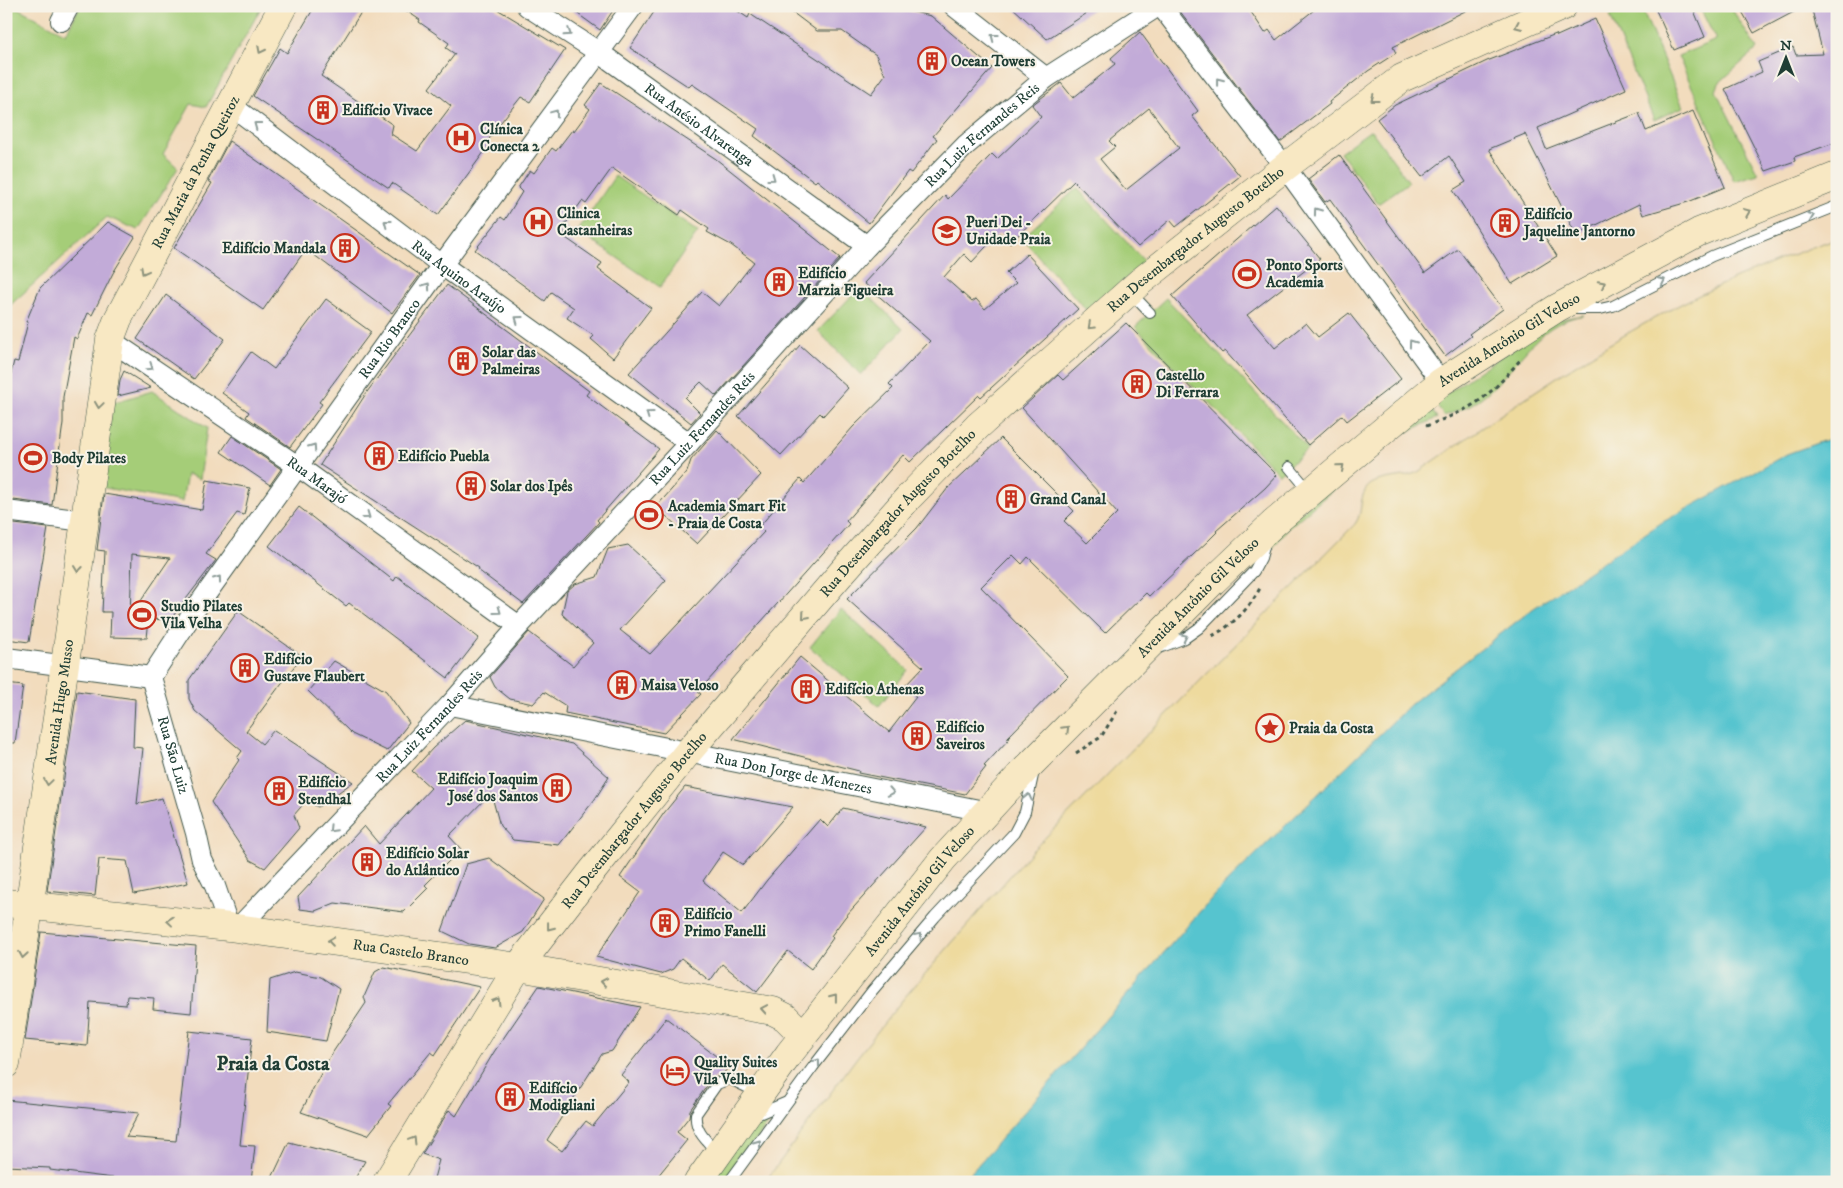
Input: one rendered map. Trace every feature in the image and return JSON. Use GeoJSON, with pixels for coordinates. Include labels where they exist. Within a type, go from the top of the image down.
{"type":"FeatureCollection","features":[{"type":"Feature","properties":{"kind":"street","name":"Rua Maria da Penha Queiroz"},"geometry":{"type":"LineString","coordinates":[[110,340],[118,319],[232,106],[283,6]]}},
{"type":"Feature","properties":{"kind":"street","name":"Rua Anésio Alvarenga"},"geometry":{"type":"LineString","coordinates":[[528,6],[600,54],[867,246]]}},
{"type":"Feature","properties":{"kind":"street","name":"Rua Rio Branco"},"geometry":{"type":"LineString","coordinates":[[151,677],[194,611],[442,265],[600,54],[633,6]]}},
{"type":"Feature","properties":{"kind":"street"},"geometry":{"type":"LineString","coordinates":[[954,6],[1046,78]]}},
{"type":"Feature","properties":{"kind":"street"},"geometry":{"type":"LineString","coordinates":[[1160,6],[1285,167],[1441,382]]}},
{"type":"Feature","properties":{"kind":"street","name":"Rua Luiz Fernandes Reis"},"geometry":{"type":"LineString","coordinates":[[234,928],[450,705],[519,626],[689,443],[867,246],[966,145],[1046,78],[1160,6]]}},
{"type":"Feature","properties":{"kind":"street","name":"Rua Desembargador Augusto Botelho"},"geometry":{"type":"LineString","coordinates":[[387,1182],[518,967],[689,751],[908,498],[978,426],[1129,291],[1285,167],[1402,78],[1563,6]]}},
{"type":"Feature","properties":{"kind":"street","name":"Rua Aquino Araújo"},"geometry":{"type":"LineString","coordinates":[[232,106],[442,265],[689,443]]}},
{"type":"Feature","properties":{"kind":"street","name":"Avenida Antônio Gil Veloso"},"geometry":{"type":"LineString","coordinates":[[698,1182],[803,1036],[943,859],[989,812],[1036,758],[1208,585],[1269,528],[1441,382],[1557,308],[1699,232],[1837,176]]}},
{"type":"Feature","properties":{"kind":"street","name":"Rua Marajó"},"geometry":{"type":"LineString","coordinates":[[110,340],[299,467],[519,626]]}},
{"type":"Feature","properties":{"kind":"street","name":"Avenida Hugo Musso"},"geometry":{"type":"LineString","coordinates":[[6,1064],[18,905],[65,664],[110,340]]}},
{"type":"Feature","properties":{"kind":"street"},"geometry":{"type":"LineString","coordinates":[[6,511],[84,521]]}},
{"type":"Feature","properties":{"kind":"street"},"geometry":{"type":"LineString","coordinates":[[6,658],[65,664],[151,677]]}},
{"type":"Feature","properties":{"kind":"street","name":"Rua São Luiz"},"geometry":{"type":"LineString","coordinates":[[151,677],[202,860],[234,928]]}},
{"type":"Feature","properties":{"kind":"street","name":"Rua Don Jorge de Menezes"},"geometry":{"type":"LineString","coordinates":[[450,705],[989,812]]}},
{"type":"Feature","properties":{"kind":"street","name":"Rua Castelo Branco"},"geometry":{"type":"LineString","coordinates":[[18,905],[234,928],[518,967],[773,1011],[785,1017],[803,1036]]}},
{"type":"Feature","properties":{"kind":"lane"},"geometry":{"type":"LineString","coordinates":[[1557,308],[1600,309],[1613,306],[1712,256],[1837,206]]}},
{"type":"Feature","properties":{"kind":"lane"},"geometry":{"type":"LineString","coordinates":[[1129,291],[1150,313]]}},
{"type":"Feature","properties":{"kind":"lane"},"geometry":{"type":"LineString","coordinates":[[1289,467],[1311,493]]}},
{"type":"Feature","properties":{"kind":"lane"},"geometry":{"type":"LineString","coordinates":[[729,1182],[788,1101],[897,961],[1014,833],[1025,812],[1036,758]]}},
{"type":"Feature","properties":{"kind":"lane"},"geometry":{"type":"LineString","coordinates":[[718,1154],[699,1131],[696,1119],[696,1114],[717,1084],[730,1079],[761,1094]]}},
{"type":"Feature","properties":{"kind":"lane"},"geometry":{"type":"LineString","coordinates":[[741,1122],[788,1101]]}},
{"type":"Feature","properties":{"kind":"path","name":"Avenida Antônio Gil Veloso"},"geometry":{"type":"LineString","coordinates":[[1417,429],[1463,412],[1484,400],[1522,358]]}},
{"type":"Feature","properties":{"kind":"path"},"geometry":{"type":"LineString","coordinates":[[1206,639],[1225,629],[1249,606],[1264,577]]}},
{"type":"Feature","properties":{"kind":"path"},"geometry":{"type":"LineString","coordinates":[[1073,754],[1104,734],[1122,703]]}},
{"type":"Feature","properties":{"kind":"green space"},"geometry":{"type":"Polygon","coordinates":[[[6,6],[14,6],[66,34],[80,6],[262,6],[206,107],[191,104],[163,154],[178,168],[138,230],[107,217],[6,309],[6,6]]]}},
{"type":"Feature","properties":{"kind":"green space"},"geometry":{"type":"Polygon","coordinates":[[[1634,6],[1641,6],[1683,107],[1654,120],[1610,16],[1634,6]]]}},
{"type":"Feature","properties":{"kind":"green space"},"geometry":{"type":"Polygon","coordinates":[[[1699,6],[1730,6],[1757,49],[1719,83],[1716,91],[1758,174],[1734,181],[1678,56],[1716,40],[1699,6]]]}},
{"type":"Feature","properties":{"kind":"green space"},"geometry":{"type":"Polygon","coordinates":[[[1371,130],[1409,182],[1378,204],[1340,152],[1371,130]]]}},
{"type":"Feature","properties":{"kind":"green space"},"geometry":{"type":"Polygon","coordinates":[[[615,176],[698,232],[660,287],[578,231],[615,176]]]}},
{"type":"Feature","properties":{"kind":"green space"},"geometry":{"type":"Polygon","coordinates":[[[1077,188],[1145,262],[1088,312],[1022,238],[1077,188]]]}},
{"type":"Feature","properties":{"kind":"green space"},"geometry":{"type":"Polygon","coordinates":[[[860,287],[903,329],[861,375],[818,331],[860,287]]]}},
{"type":"Feature","properties":{"kind":"green space"},"geometry":{"type":"Polygon","coordinates":[[[1166,298],[1308,449],[1279,474],[1135,327],[1166,298]]]}},
{"type":"Feature","properties":{"kind":"green space"},"geometry":{"type":"Polygon","coordinates":[[[1584,315],[1552,327],[1539,337],[1495,386],[1473,403],[1444,416],[1434,402],[1554,320],[1584,315]]]}},
{"type":"Feature","properties":{"kind":"green space"},"geometry":{"type":"Polygon","coordinates":[[[152,391],[207,428],[200,479],[187,474],[182,502],[100,487],[112,403],[152,391]]]}},
{"type":"Feature","properties":{"kind":"green space"},"geometry":{"type":"Polygon","coordinates":[[[1429,406],[1437,418],[1394,438],[1287,529],[1272,549],[1274,541],[1288,524],[1384,438],[1429,406]]]}},
{"type":"Feature","properties":{"kind":"green space"},"geometry":{"type":"Polygon","coordinates":[[[841,609],[908,670],[879,706],[810,647],[841,609]]]}},
{"type":"Feature","properties":{"kind":"green space"},"geometry":{"type":"Polygon","coordinates":[[[776,1112],[732,1174],[723,1182],[708,1182],[748,1124],[776,1112]]]}},
{"type":"Feature","properties":{"kind":"sand","name":"Praia da Costa"},"geometry":{"type":"Polygon","coordinates":[[[1837,238],[1837,436],[1787,454],[1534,608],[1412,703],[1218,891],[963,1182],[765,1182],[855,1060],[904,998],[1031,852],[1355,524],[1359,516],[1363,495],[1369,486],[1381,480],[1418,472],[1515,405],[1649,321],[1759,268],[1837,238]]]}},
{"type":"Feature","properties":{"kind":"water"},"geometry":{"type":"Polygon","coordinates":[[[1837,436],[1837,1182],[963,1182],[1218,891],[1412,703],[1534,608],[1661,523],[1787,454],[1837,436]]]}},
{"type":"Feature","properties":{"kind":"building"},"geometry":{"type":"Polygon","coordinates":[[[315,6],[365,6],[321,76],[393,125],[391,134],[417,151],[451,106],[429,88],[455,54],[446,48],[449,43],[399,6],[492,6],[565,50],[530,102],[521,97],[501,122],[487,142],[490,144],[438,215],[392,183],[389,188],[253,96],[280,48],[287,53],[315,6]]]}},
{"type":"Feature","properties":{"kind":"building"},"geometry":{"type":"Polygon","coordinates":[[[567,6],[616,6],[600,30],[567,6]]]}},
{"type":"Feature","properties":{"kind":"building"},"geometry":{"type":"Polygon","coordinates":[[[658,6],[730,6],[748,18],[750,14],[871,94],[885,75],[876,55],[842,31],[817,31],[784,6],[899,6],[905,10],[931,16],[992,68],[933,136],[937,139],[911,173],[908,171],[869,223],[817,180],[815,182],[754,136],[758,129],[692,84],[689,87],[630,48],[658,6]]]}},
{"type":"Feature","properties":{"kind":"building"},"geometry":{"type":"Polygon","coordinates":[[[1011,6],[1098,6],[1047,39],[1011,6]]]}},
{"type":"Feature","properties":{"kind":"building"},"geometry":{"type":"Polygon","coordinates":[[[1185,6],[1247,6],[1265,33],[1269,30],[1276,40],[1319,6],[1475,6],[1393,47],[1396,53],[1368,71],[1329,102],[1330,104],[1280,142],[1179,10],[1185,6]]]}},
{"type":"Feature","properties":{"kind":"building"},"geometry":{"type":"Polygon","coordinates":[[[1654,6],[1692,6],[1705,37],[1674,50],[1654,6]]]}},
{"type":"Feature","properties":{"kind":"building"},"geometry":{"type":"Polygon","coordinates":[[[1739,6],[1805,6],[1754,33],[1739,6]]]}},
{"type":"Feature","properties":{"kind":"building"},"geometry":{"type":"Polygon","coordinates":[[[1811,6],[1837,6],[1837,142],[1794,157],[1795,161],[1766,171],[1725,89],[1762,72],[1758,62],[1793,47],[1796,55],[1823,54],[1811,6]]]}},
{"type":"Feature","properties":{"kind":"building"},"geometry":{"type":"Polygon","coordinates":[[[1595,19],[1626,89],[1538,128],[1546,149],[1639,113],[1646,131],[1693,111],[1725,187],[1688,202],[1643,215],[1639,204],[1576,235],[1525,134],[1489,149],[1557,256],[1512,284],[1453,190],[1466,182],[1449,156],[1422,177],[1377,119],[1395,105],[1487,61],[1556,34],[1557,36],[1595,19]]]}},
{"type":"Feature","properties":{"kind":"building"},"geometry":{"type":"Polygon","coordinates":[[[1140,32],[1198,111],[1192,116],[1240,176],[1176,227],[1170,220],[1138,247],[1074,181],[1010,243],[999,233],[972,262],[964,254],[944,277],[972,302],[976,299],[985,309],[1016,283],[1006,273],[1027,254],[1078,309],[981,397],[979,395],[910,462],[903,455],[846,521],[849,524],[698,692],[701,694],[664,733],[565,713],[566,706],[544,692],[533,704],[510,699],[495,687],[490,677],[529,632],[573,666],[593,643],[562,614],[567,591],[575,584],[597,577],[608,549],[628,545],[666,580],[620,630],[650,654],[764,532],[759,527],[800,479],[804,483],[853,427],[893,388],[889,384],[930,341],[864,283],[945,195],[948,199],[992,154],[997,159],[1041,117],[1032,105],[1061,83],[1073,98],[1115,64],[1111,58],[1140,32]],[[1149,108],[1109,141],[1115,147],[1100,159],[1126,190],[1179,148],[1149,108]]]}},
{"type":"Feature","properties":{"kind":"building"},"geometry":{"type":"Polygon","coordinates":[[[601,83],[716,159],[840,258],[716,396],[701,382],[685,398],[700,413],[691,423],[629,373],[702,292],[719,306],[754,262],[731,245],[707,232],[709,229],[682,210],[679,215],[612,168],[586,204],[582,201],[564,226],[568,228],[563,236],[602,263],[598,269],[651,308],[613,358],[591,339],[594,336],[567,318],[574,308],[551,292],[545,301],[475,250],[501,217],[505,220],[522,192],[518,188],[530,170],[534,173],[552,148],[556,151],[572,130],[574,131],[590,109],[585,105],[601,83]]]}},
{"type":"Feature","properties":{"kind":"building"},"geometry":{"type":"Polygon","coordinates":[[[229,141],[420,275],[392,313],[306,249],[263,310],[174,248],[212,183],[208,181],[229,141]]]}},
{"type":"Feature","properties":{"kind":"building"},"geometry":{"type":"Polygon","coordinates":[[[1339,155],[1425,273],[1458,249],[1503,309],[1469,334],[1471,336],[1445,356],[1330,199],[1325,202],[1308,179],[1339,155]]]}},
{"type":"Feature","properties":{"kind":"building"},"geometry":{"type":"Polygon","coordinates":[[[1276,205],[1320,259],[1247,315],[1275,348],[1306,323],[1318,337],[1349,313],[1401,379],[1347,421],[1342,415],[1308,445],[1225,351],[1222,353],[1172,296],[1276,205]]]}},
{"type":"Feature","properties":{"kind":"building"},"geometry":{"type":"Polygon","coordinates":[[[108,222],[135,237],[113,273],[92,315],[88,313],[77,339],[74,337],[63,397],[63,423],[52,505],[6,499],[6,393],[14,361],[18,362],[28,322],[26,322],[40,288],[108,222]]]}},
{"type":"Feature","properties":{"kind":"building"},"geometry":{"type":"Polygon","coordinates":[[[447,285],[589,391],[586,395],[659,449],[597,520],[599,522],[523,604],[478,570],[479,568],[320,465],[367,392],[447,285]]]}},
{"type":"Feature","properties":{"kind":"building"},"geometry":{"type":"Polygon","coordinates":[[[166,295],[225,339],[194,379],[137,339],[166,295]]]}},
{"type":"Feature","properties":{"kind":"building"},"geometry":{"type":"Polygon","coordinates":[[[326,299],[371,332],[319,402],[322,404],[290,447],[246,417],[249,412],[222,393],[251,352],[274,369],[326,299]]]}},
{"type":"Feature","properties":{"kind":"building"},"geometry":{"type":"Polygon","coordinates":[[[1126,323],[1277,475],[1265,488],[1216,531],[1208,541],[1149,596],[1146,593],[1105,633],[1028,557],[1022,564],[1013,555],[981,587],[1068,676],[1007,738],[1009,739],[984,766],[986,767],[965,794],[858,773],[859,771],[733,739],[800,657],[889,732],[916,697],[905,686],[923,667],[847,599],[917,528],[948,488],[1001,438],[1074,511],[1064,521],[1087,543],[1117,513],[1022,408],[1058,375],[1063,380],[1126,323]]]}},
{"type":"Feature","properties":{"kind":"building"},"geometry":{"type":"Polygon","coordinates":[[[800,345],[848,388],[823,416],[820,413],[781,455],[738,416],[800,345]]]}},
{"type":"Feature","properties":{"kind":"building"},"geometry":{"type":"Polygon","coordinates":[[[124,371],[151,388],[118,396],[120,380],[124,371]]]}},
{"type":"Feature","properties":{"kind":"building"},"geometry":{"type":"Polygon","coordinates":[[[717,430],[761,475],[697,544],[656,507],[687,472],[691,460],[717,430]]]}},
{"type":"Feature","properties":{"kind":"building"},"geometry":{"type":"Polygon","coordinates":[[[232,436],[281,469],[270,485],[221,452],[232,436]]]}},
{"type":"Feature","properties":{"kind":"building"},"geometry":{"type":"Polygon","coordinates":[[[207,480],[250,488],[244,515],[237,513],[206,554],[216,560],[170,620],[149,619],[147,638],[110,637],[111,612],[102,612],[105,551],[97,550],[104,494],[202,510],[207,480]],[[132,554],[130,617],[170,558],[132,554]]]}},
{"type":"Feature","properties":{"kind":"building"},"geometry":{"type":"Polygon","coordinates":[[[299,507],[394,581],[397,576],[479,638],[448,678],[349,603],[346,606],[269,546],[299,507]]]}},
{"type":"Feature","properties":{"kind":"building"},"geometry":{"type":"Polygon","coordinates":[[[6,523],[48,528],[29,642],[6,639],[6,523]]]}},
{"type":"Feature","properties":{"kind":"building"},"geometry":{"type":"Polygon","coordinates":[[[238,611],[302,656],[246,731],[262,744],[274,730],[353,782],[318,807],[306,801],[294,815],[299,828],[265,868],[250,860],[211,802],[239,760],[237,758],[242,751],[195,711],[189,699],[189,680],[238,611]]]}},
{"type":"Feature","properties":{"kind":"building"},"geometry":{"type":"Polygon","coordinates":[[[334,661],[386,691],[409,723],[387,751],[352,734],[308,691],[334,661]]]}},
{"type":"Feature","properties":{"kind":"building"},"geometry":{"type":"Polygon","coordinates":[[[6,684],[23,686],[15,743],[6,743],[6,684]]]}},
{"type":"Feature","properties":{"kind":"building"},"geometry":{"type":"Polygon","coordinates":[[[77,691],[135,699],[133,747],[143,748],[137,804],[162,798],[188,883],[134,894],[127,861],[99,859],[95,896],[47,891],[77,691]]]}},
{"type":"Feature","properties":{"kind":"building"},"geometry":{"type":"Polygon","coordinates":[[[465,720],[572,744],[609,777],[595,799],[559,845],[513,840],[500,826],[491,793],[449,836],[461,849],[425,885],[428,888],[404,912],[335,903],[315,911],[300,909],[298,897],[364,826],[379,844],[431,788],[412,771],[433,748],[465,720]]]}},
{"type":"Feature","properties":{"kind":"building"},"geometry":{"type":"Polygon","coordinates":[[[685,787],[793,807],[743,865],[723,852],[703,881],[742,913],[767,880],[820,819],[828,827],[843,808],[926,827],[845,917],[811,969],[788,951],[757,992],[722,964],[710,981],[681,958],[673,969],[661,974],[596,957],[640,892],[620,877],[664,813],[685,787]]]}},
{"type":"Feature","properties":{"kind":"building"},"geometry":{"type":"Polygon","coordinates":[[[489,858],[544,899],[523,932],[495,948],[469,944],[442,931],[466,864],[489,858]]]}},
{"type":"Feature","properties":{"kind":"building"},"geometry":{"type":"Polygon","coordinates":[[[41,932],[196,946],[191,1013],[153,1009],[154,998],[127,996],[126,1005],[90,1002],[87,1046],[25,1040],[41,932]]]}},
{"type":"Feature","properties":{"kind":"building"},"geometry":{"type":"Polygon","coordinates":[[[384,967],[480,987],[435,1055],[431,1052],[388,1104],[391,1106],[368,1135],[301,1112],[329,1058],[366,1003],[364,997],[375,972],[384,967]]]}},
{"type":"Feature","properties":{"kind":"building"},"geometry":{"type":"Polygon","coordinates":[[[295,972],[321,977],[339,989],[326,1041],[267,1032],[270,980],[295,972]]]}},
{"type":"Feature","properties":{"kind":"building"},"geometry":{"type":"Polygon","coordinates":[[[539,986],[640,1007],[612,1051],[602,1054],[547,1140],[562,1151],[586,1121],[593,1126],[629,1082],[621,1075],[666,1018],[729,1066],[723,1074],[711,1080],[690,1110],[689,1117],[677,1132],[687,1140],[653,1182],[433,1182],[439,1160],[422,1154],[449,1110],[456,1116],[494,1052],[539,986]]]}},
{"type":"Feature","properties":{"kind":"building"},"geometry":{"type":"Polygon","coordinates":[[[189,1031],[252,1038],[240,1145],[255,1146],[251,1182],[144,1182],[50,1170],[50,1168],[6,1166],[6,1100],[139,1113],[126,1137],[176,1141],[189,1031]]]}},
{"type":"Feature","properties":{"kind":"building"},"geometry":{"type":"Polygon","coordinates":[[[289,1142],[365,1161],[353,1182],[270,1182],[289,1142]]]}},
{"type":"Feature","properties":{"kind":"place","name":"Ocean Towers"},"geometry":{"type":"Point","coordinates":[932,61]}},
{"type":"Feature","properties":{"kind":"place","name":"Edifício Vivace"},"geometry":{"type":"Point","coordinates":[323,110]}},
{"type":"Feature","properties":{"kind":"place","name":"Clínica Conecta 2"},"geometry":{"type":"Point","coordinates":[461,138]}},
{"type":"Feature","properties":{"kind":"place","name":"Clinica Castanheiras"},"geometry":{"type":"Point","coordinates":[538,222]}},
{"type":"Feature","properties":{"kind":"place","name":"Edifício Jaqueline Jantorno"},"geometry":{"type":"Point","coordinates":[1505,223]}},
{"type":"Feature","properties":{"kind":"place","name":"Pueri Dei - Unidade Praia"},"geometry":{"type":"Point","coordinates":[947,231]}},
{"type":"Feature","properties":{"kind":"place","name":"Edifício Mandala"},"geometry":{"type":"Point","coordinates":[345,248]}},
{"type":"Feature","properties":{"kind":"place","name":"Ponto Sports Academia"},"geometry":{"type":"Point","coordinates":[1247,274]}},
{"type":"Feature","properties":{"kind":"place","name":"Edifício Marzia Figueira"},"geometry":{"type":"Point","coordinates":[779,282]}},
{"type":"Feature","properties":{"kind":"place","name":"Solar das Palmeiras"},"geometry":{"type":"Point","coordinates":[463,361]}},
{"type":"Feature","properties":{"kind":"place","name":"Castello Di Ferrara"},"geometry":{"type":"Point","coordinates":[1137,384]}},
{"type":"Feature","properties":{"kind":"place","name":"Edifício Puebla"},"geometry":{"type":"Point","coordinates":[379,456]}},
{"type":"Feature","properties":{"kind":"place","name":"Body Pilates"},"geometry":{"type":"Point","coordinates":[33,458]}},
{"type":"Feature","properties":{"kind":"place","name":"Solar dos Ipês"},"geometry":{"type":"Point","coordinates":[471,486]}},
{"type":"Feature","properties":{"kind":"place","name":"Grand Canal"},"geometry":{"type":"Point","coordinates":[1011,499]}},
{"type":"Feature","properties":{"kind":"place","name":"Academia Smart Fit - Praia de Costa"},"geometry":{"type":"Point","coordinates":[649,515]}},
{"type":"Feature","properties":{"kind":"place","name":"Studio Pilates Vila Velha"},"geometry":{"type":"Point","coordinates":[142,615]}},
{"type":"Feature","properties":{"kind":"place","name":"Edifício Gustave Flaubert"},"geometry":{"type":"Point","coordinates":[245,668]}},
{"type":"Feature","properties":{"kind":"place","name":"Maisa Veloso"},"geometry":{"type":"Point","coordinates":[622,685]}},
{"type":"Feature","properties":{"kind":"place","name":"Edifício Athenas"},"geometry":{"type":"Point","coordinates":[806,689]}},
{"type":"Feature","properties":{"kind":"place","name":"Praia da Costa"},"geometry":{"type":"Point","coordinates":[1270,728]}},
{"type":"Feature","properties":{"kind":"place","name":"Edifício Saveiros"},"geometry":{"type":"Point","coordinates":[917,736]}},
{"type":"Feature","properties":{"kind":"place","name":"Edifício Joaquim José dos Santos"},"geometry":{"type":"Point","coordinates":[557,788]}},
{"type":"Feature","properties":{"kind":"place","name":"Edifício Stendhal"},"geometry":{"type":"Point","coordinates":[279,791]}},
{"type":"Feature","properties":{"kind":"place","name":"Edifício Solar do Atlântico"},"geometry":{"type":"Point","coordinates":[367,862]}},
{"type":"Feature","properties":{"kind":"place","name":"Edifício Primo Fanelli"},"geometry":{"type":"Point","coordinates":[665,923]}},
{"type":"Feature","properties":{"kind":"place","name":"Quality Suites Vila Velha"},"geometry":{"type":"Point","coordinates":[675,1071]}},
{"type":"Feature","properties":{"kind":"place","name":"Edifício Modigliani"},"geometry":{"type":"Point","coordinates":[510,1097]}},
{"type":"Feature","properties":{"kind":"district","name":"Praia da Costa"},"geometry":{"type":"Point","coordinates":[273,1064]}}]}
